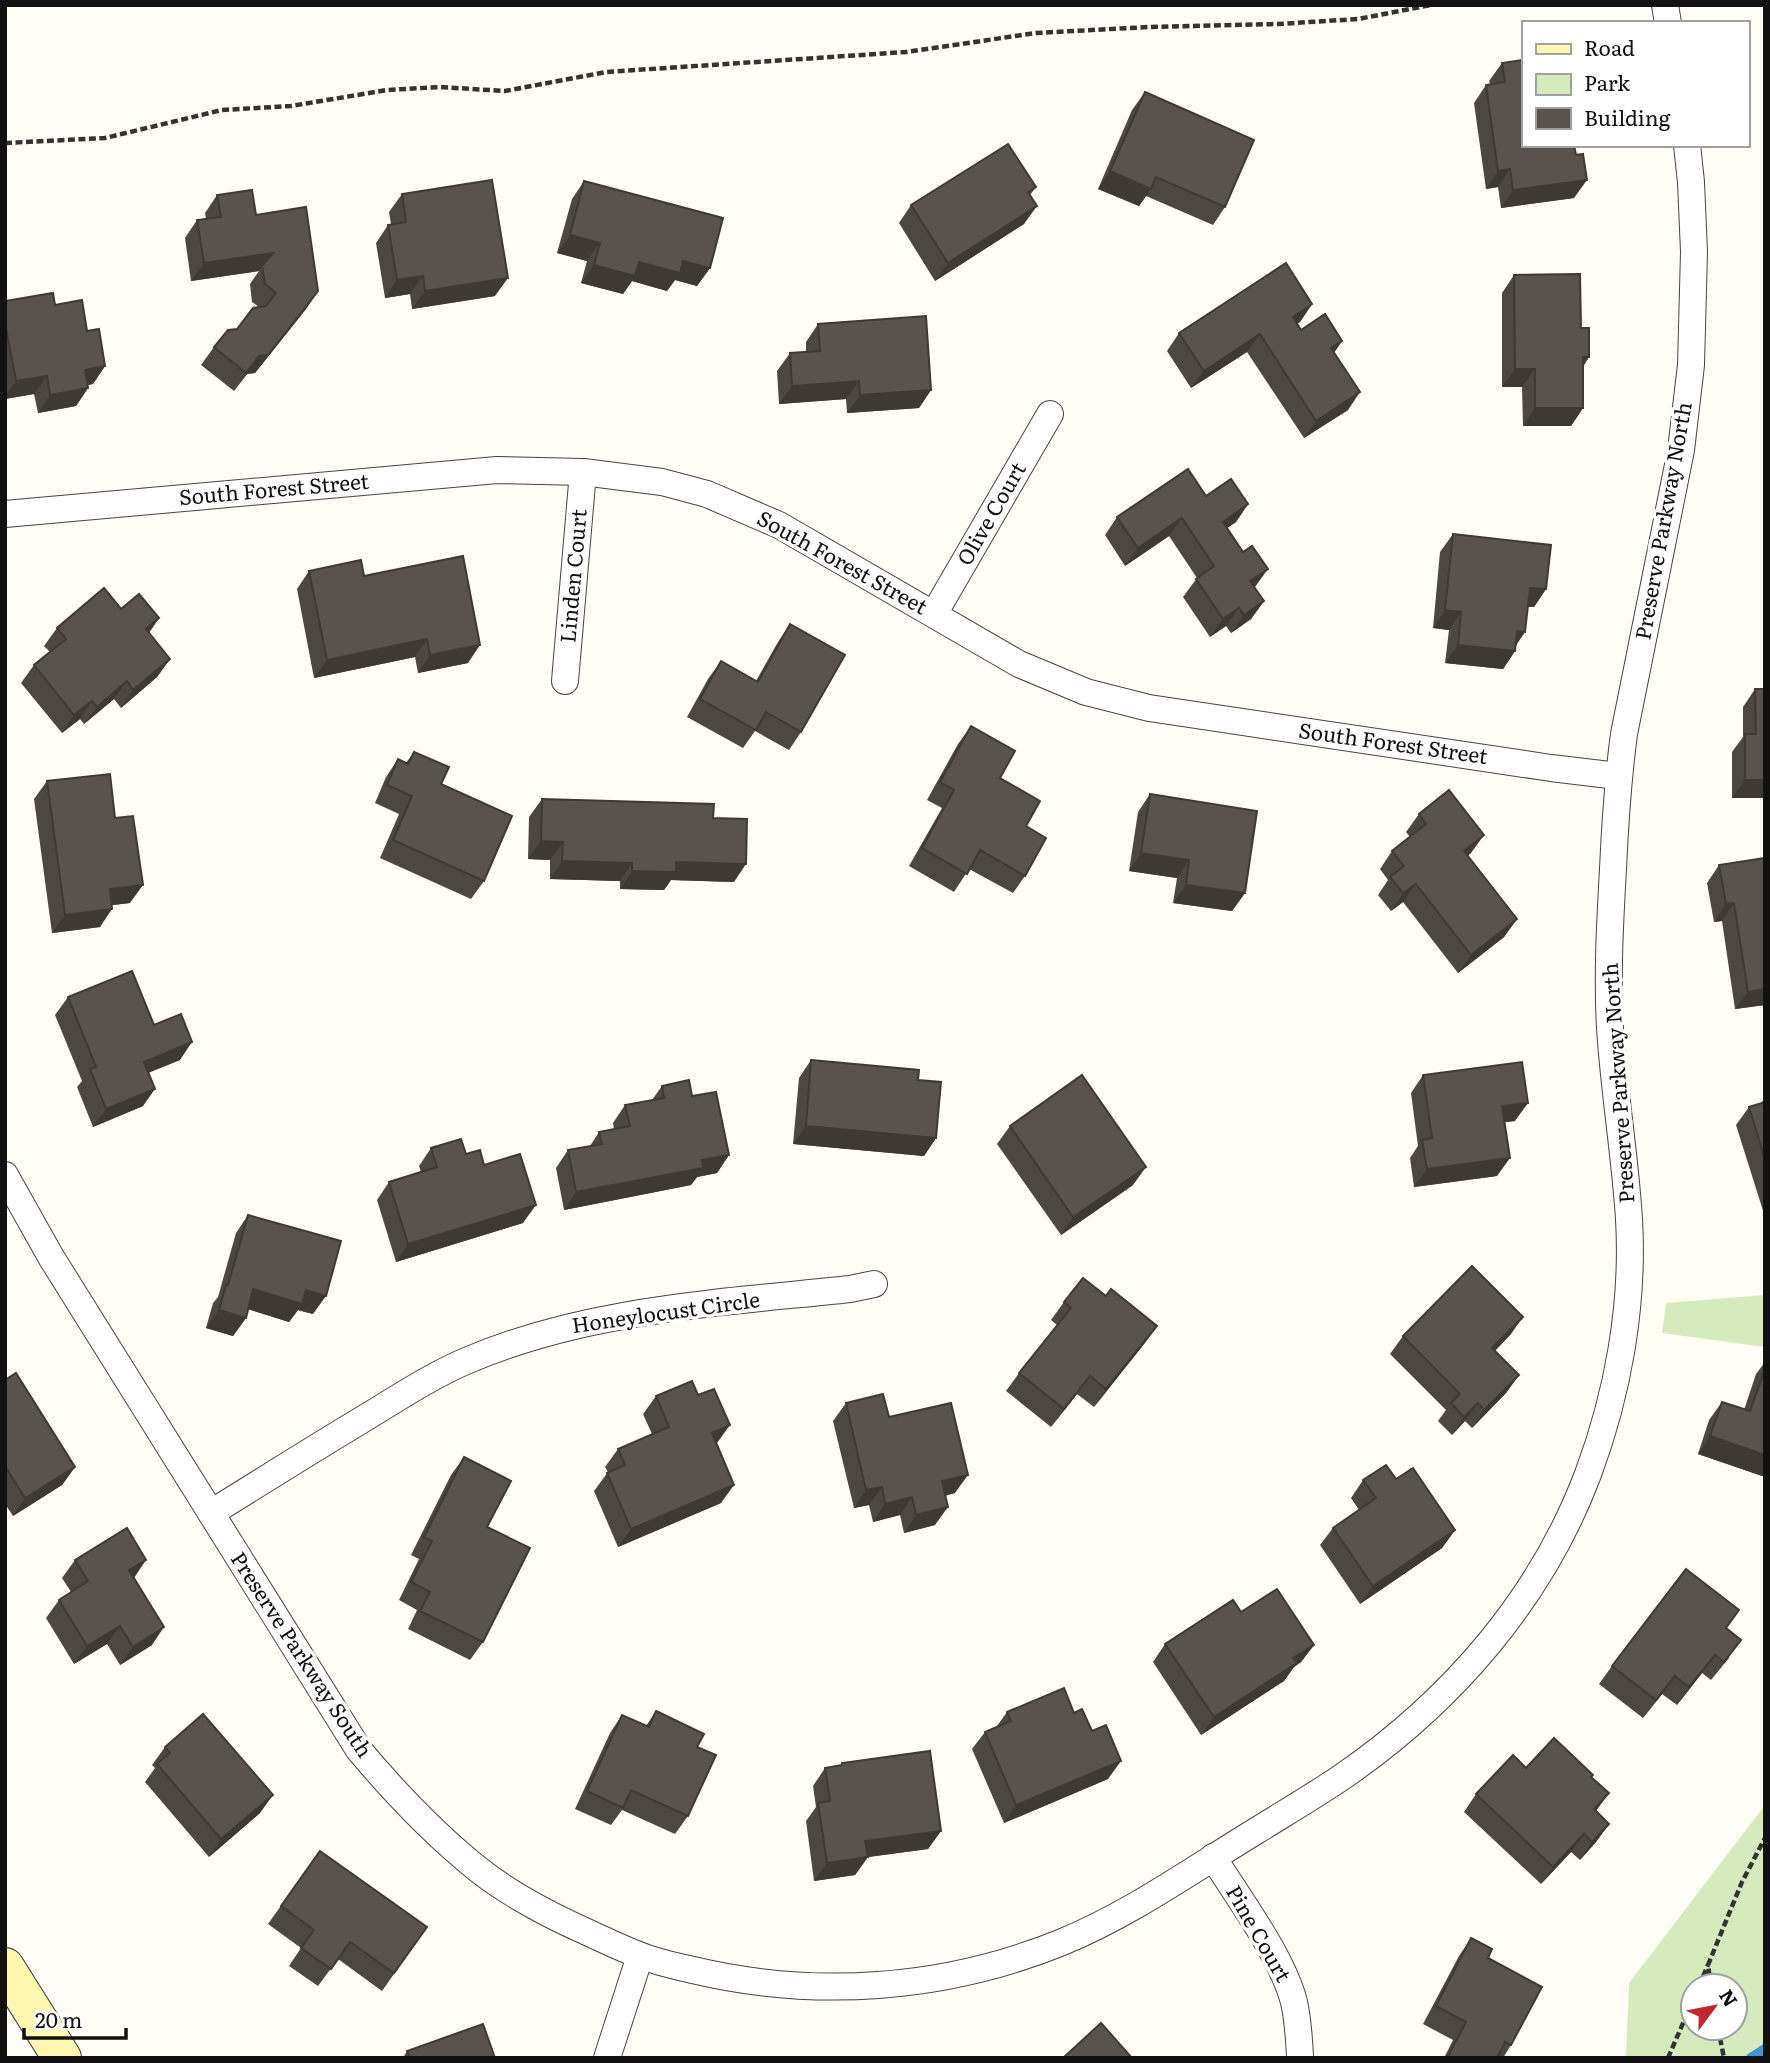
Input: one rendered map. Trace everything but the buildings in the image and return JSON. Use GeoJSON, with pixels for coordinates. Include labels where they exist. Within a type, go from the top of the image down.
{"type":"FeatureCollection","features":[{"type":"Feature","properties":{"kind":"street","name":"Preserve Parkway North"},"geometry":{"type":"LineString","coordinates":[[1213,1857],[1340,1779],[1429,1709],[1468,1669],[1503,1628],[1563,1532],[1588,1475],[1608,1410],[1618,1370],[1629,1283],[1630,1222],[1607,973],[1618,776],[1623,734],[1681,450],[1691,365],[1694,252],[1687,147]]}},
{"type":"Feature","properties":{"kind":"street","name":"Olive Court"},"geometry":{"type":"LineString","coordinates":[[934,614],[1050,414]]}},
{"type":"Feature","properties":{"kind":"street","name":"South Forest Street"},"geometry":{"type":"LineString","coordinates":[[5,514],[497,470],[583,472],[662,482],[708,494],[779,525],[1019,664],[1086,692],[1149,708],[1618,776]]}},
{"type":"Feature","properties":{"kind":"street","name":"Linden Court"},"geometry":{"type":"LineString","coordinates":[[565,681],[583,472]]}},
{"type":"Feature","properties":{"kind":"street","name":"Preserve Parkway South"},"geometry":{"type":"LineString","coordinates":[[5,1175],[51,1257],[359,1750],[394,1791],[481,1871],[542,1912],[640,1956],[729,1978],[788,1986],[851,1987],[916,1982],[967,1972],[1064,1941],[1115,1917],[1213,1857]]}},
{"type":"Feature","properties":{"kind":"street","name":"Honeylocust Circle"},"geometry":{"type":"LineString","coordinates":[[211,1513],[427,1380],[466,1361],[520,1341],[608,1317],[874,1284]]}},
{"type":"Feature","properties":{"kind":"street","name":"Pine Court"},"geometry":{"type":"LineString","coordinates":[[1213,1857],[1281,1967],[1299,2027],[1300,2056]]}},
{"type":"Feature","properties":{"kind":"street"},"geometry":{"type":"LineString","coordinates":[[607,2058],[640,1956]]}},
{"type":"Feature","properties":{"kind":"street"},"geometry":{"type":"LineString","coordinates":[[5,1967],[62,2058]]}},
{"type":"Feature","properties":{"kind":"path"},"geometry":{"type":"LineString","coordinates":[[5,143],[105,138],[222,110],[290,106],[387,90],[440,87],[505,91],[606,72],[906,52],[1036,33],[1358,19],[1431,5]]}},
{"type":"Feature","properties":{"kind":"path"},"geometry":{"type":"LineString","coordinates":[[1705,1972],[1737,1893],[1765,1838]]}},
{"type":"Feature","properties":{"kind":"path"},"geometry":{"type":"LineString","coordinates":[[1708,1965],[1709,1972]]}},
{"type":"Feature","properties":{"kind":"path"},"geometry":{"type":"LineString","coordinates":[[1668,2058],[1679,2032]]}},
{"type":"Feature","properties":{"kind":"green space"},"geometry":{"type":"Polygon","coordinates":[[[1765,1295],[1765,1347],[1662,1333],[1666,1303],[1765,1295]]]}},
{"type":"Feature","properties":{"kind":"green space"},"geometry":{"type":"Polygon","coordinates":[[[1765,1805],[1765,2058],[1626,2058],[1629,1983],[1765,1805]]]}},
{"type":"Feature","properties":{"kind":"waterway"},"geometry":{"type":"LineString","coordinates":[[1751,2058],[1765,2049]]}}]}
